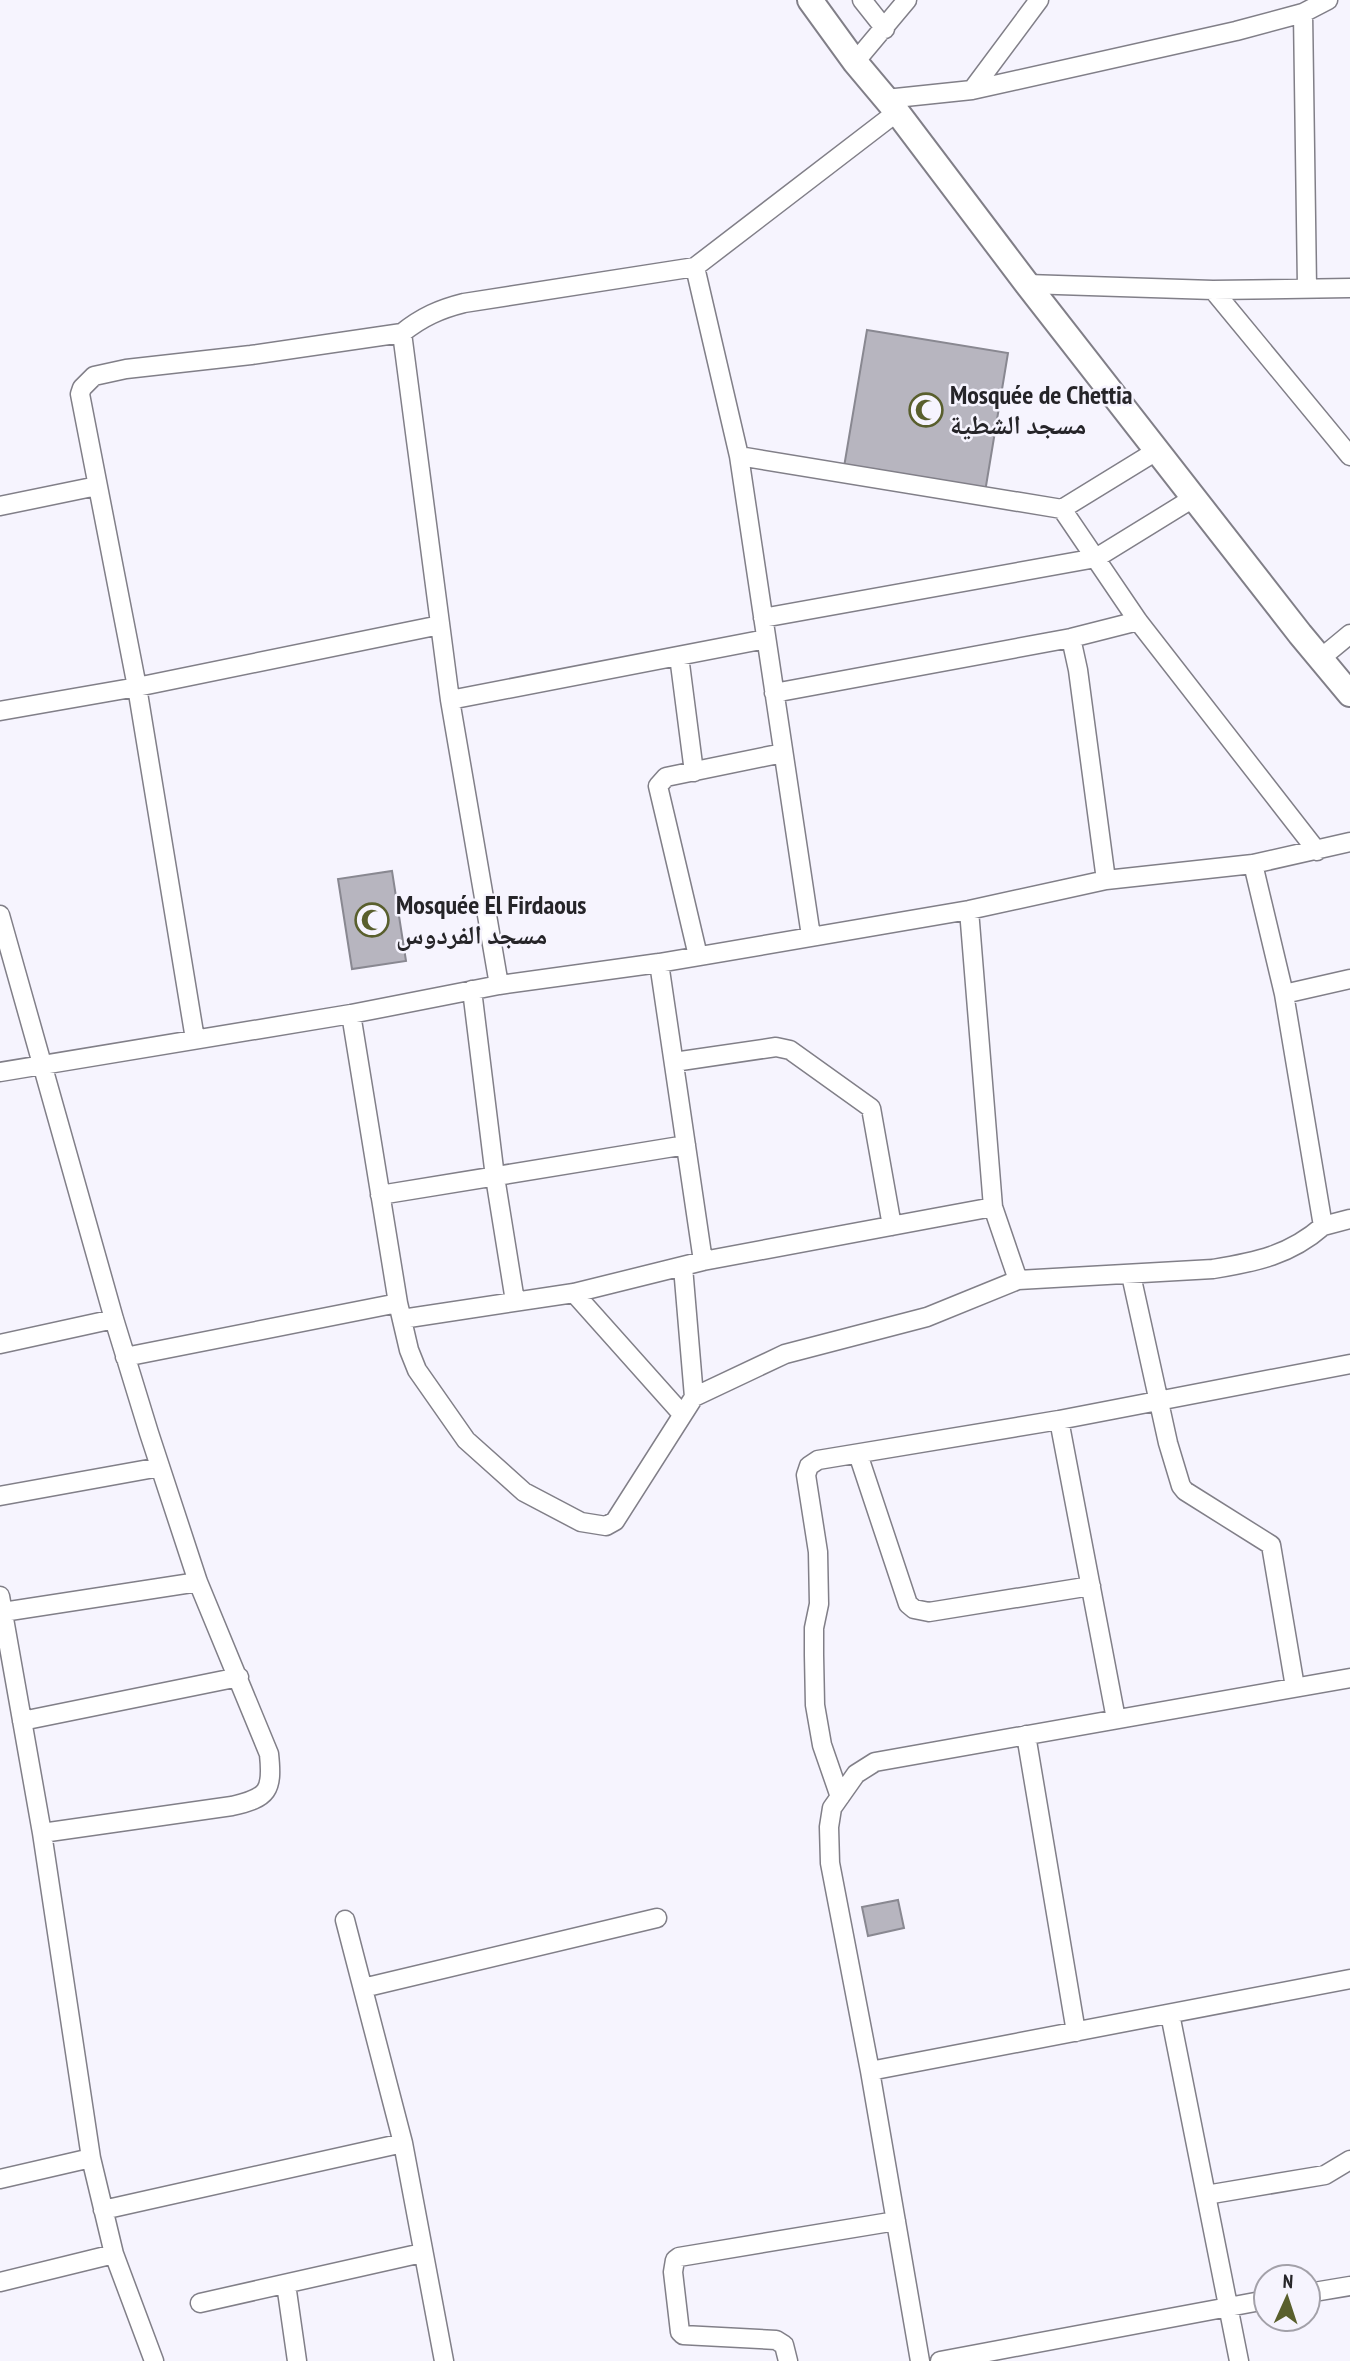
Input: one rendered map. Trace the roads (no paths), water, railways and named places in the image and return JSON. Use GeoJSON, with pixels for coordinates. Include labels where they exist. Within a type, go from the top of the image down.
{"type":"FeatureCollection","features":[{"type":"Feature","properties":{"kind":"street"},"geometry":{"type":"LineString","coordinates":[[810,0],[1027,284],[1350,694]]}},
{"type":"Feature","properties":{"kind":"street"},"geometry":{"type":"LineString","coordinates":[[862,0],[885,29]]}},
{"type":"Feature","properties":{"kind":"street"},"geometry":{"type":"LineString","coordinates":[[855,62],[907,0]]}},
{"type":"Feature","properties":{"kind":"street"},"geometry":{"type":"LineString","coordinates":[[972,90],[1040,0]]}},
{"type":"Feature","properties":{"kind":"street"},"geometry":{"type":"LineString","coordinates":[[195,1039],[137,687],[79,400],[82,388],[94,376],[126,369],[402,333],[437,310],[464,303],[695,267],[891,106],[1236,31],[1303,13],[1326,0]]}},
{"type":"Feature","properties":{"kind":"street"},"geometry":{"type":"LineString","coordinates":[[1303,13],[1307,287]]}},
{"type":"Feature","properties":{"kind":"street"},"geometry":{"type":"LineString","coordinates":[[695,267],[739,456],[811,936]]}},
{"type":"Feature","properties":{"kind":"street"},"geometry":{"type":"LineString","coordinates":[[1027,284],[1213,290],[1350,288]]}},
{"type":"Feature","properties":{"kind":"street"},"geometry":{"type":"LineString","coordinates":[[1213,290],[1348,449]]}},
{"type":"Feature","properties":{"kind":"street"},"geometry":{"type":"LineString","coordinates":[[402,333],[450,700],[499,985]]}},
{"type":"Feature","properties":{"kind":"street"},"geometry":{"type":"LineString","coordinates":[[739,456],[1062,509],[1158,450]]}},
{"type":"Feature","properties":{"kind":"street"},"geometry":{"type":"LineString","coordinates":[[0,506],[97,486]]}},
{"type":"Feature","properties":{"kind":"street"},"geometry":{"type":"LineString","coordinates":[[763,618],[1096,558],[1195,497]]}},
{"type":"Feature","properties":{"kind":"street"},"geometry":{"type":"LineString","coordinates":[[1062,509],[1138,621],[1317,851]]}},
{"type":"Feature","properties":{"kind":"street"},"geometry":{"type":"LineString","coordinates":[[774,693],[1071,638],[1138,621]]}},
{"type":"Feature","properties":{"kind":"street"},"geometry":{"type":"LineString","coordinates":[[0,711],[137,687],[440,625]]}},
{"type":"Feature","properties":{"kind":"street"},"geometry":{"type":"LineString","coordinates":[[1321,659],[1350,634]]}},
{"type":"Feature","properties":{"kind":"street"},"geometry":{"type":"LineString","coordinates":[[1071,638],[1080,682],[1107,880]]}},
{"type":"Feature","properties":{"kind":"street"},"geometry":{"type":"LineString","coordinates":[[450,700],[766,639]]}},
{"type":"Feature","properties":{"kind":"street"},"geometry":{"type":"LineString","coordinates":[[679,656],[694,772]]}},
{"type":"Feature","properties":{"kind":"street"},"geometry":{"type":"LineString","coordinates":[[698,956],[658,786],[666,777],[783,754]]}},
{"type":"Feature","properties":{"kind":"street"},"geometry":{"type":"LineString","coordinates":[[0,1072],[351,1014],[499,985],[659,963],[969,911],[1107,880],[1254,864],[1350,842]]}},
{"type":"Feature","properties":{"kind":"street"},"geometry":{"type":"LineString","coordinates":[[1254,864],[1284,995],[1323,1226]]}},
{"type":"Feature","properties":{"kind":"street"},"geometry":{"type":"LineString","coordinates":[[969,911],[993,1207],[1018,1280]]}},
{"type":"Feature","properties":{"kind":"street"},"geometry":{"type":"LineString","coordinates":[[0,915],[125,1357],[160,1467],[198,1582],[269,1754],[270,1781],[265,1794],[256,1800],[232,1806],[42,1833]]}},
{"type":"Feature","properties":{"kind":"street"},"geometry":{"type":"LineString","coordinates":[[659,963],[703,1261]]}},
{"type":"Feature","properties":{"kind":"street"},"geometry":{"type":"LineString","coordinates":[[1284,995],[1350,979]]}},
{"type":"Feature","properties":{"kind":"street"},"geometry":{"type":"LineString","coordinates":[[472,990],[495,1177],[516,1301]]}},
{"type":"Feature","properties":{"kind":"street"},"geometry":{"type":"LineString","coordinates":[[351,1014],[400,1311],[409,1350],[417,1370],[466,1440],[524,1492],[581,1522],[598,1526],[606,1526],[615,1521],[695,1397],[786,1354],[927,1317],[1018,1280],[1131,1275],[1244,1264],[1295,1247],[1323,1226],[1350,1219]]}},
{"type":"Feature","properties":{"kind":"street"},"geometry":{"type":"LineString","coordinates":[[674,1062],[776,1047],[790,1050],[871,1108],[892,1226]]}},
{"type":"Feature","properties":{"kind":"street"},"geometry":{"type":"LineString","coordinates":[[380,1195],[686,1145]]}},
{"type":"Feature","properties":{"kind":"street"},"geometry":{"type":"LineString","coordinates":[[125,1357],[400,1311],[574,1293],[703,1261],[993,1207]]}},
{"type":"Feature","properties":{"kind":"street"},"geometry":{"type":"LineString","coordinates":[[683,1267],[695,1397]]}},
{"type":"Feature","properties":{"kind":"street"},"geometry":{"type":"LineString","coordinates":[[1131,1275],[1179,1482],[1185,1492],[1270,1545],[1295,1687]]}},
{"type":"Feature","properties":{"kind":"street"},"geometry":{"type":"LineString","coordinates":[[574,1293],[682,1414]]}},
{"type":"Feature","properties":{"kind":"street"},"geometry":{"type":"LineString","coordinates":[[0,1344],[114,1319]]}},
{"type":"Feature","properties":{"kind":"street"},"geometry":{"type":"LineString","coordinates":[[840,1797],[822,1745],[815,1704],[814,1628],[819,1604],[818,1552],[806,1475],[809,1466],[818,1460],[1059,1420],[1350,1364]]}},
{"type":"Feature","properties":{"kind":"street"},"geometry":{"type":"LineString","coordinates":[[1059,1420],[1116,1719]]}},
{"type":"Feature","properties":{"kind":"street"},"geometry":{"type":"LineString","coordinates":[[858,1454],[908,1604],[914,1609],[929,1612],[1091,1586]]}},
{"type":"Feature","properties":{"kind":"street"},"geometry":{"type":"LineString","coordinates":[[0,1496],[160,1467]]}},
{"type":"Feature","properties":{"kind":"street"},"geometry":{"type":"LineString","coordinates":[[154,2361],[114,2254],[90,2158],[42,1833],[1,1604],[198,1582]]}},
{"type":"Feature","properties":{"kind":"street"},"geometry":{"type":"LineString","coordinates":[[22,1721],[239,1677]]}},
{"type":"Feature","properties":{"kind":"street"},"geometry":{"type":"LineString","coordinates":[[920,2361],[870,2071],[830,1863],[829,1828],[832,1808],[856,1774],[875,1762],[1350,1678]]}},
{"type":"Feature","properties":{"kind":"street"},"geometry":{"type":"LineString","coordinates":[[1026,1735],[1076,2032]]}},
{"type":"Feature","properties":{"kind":"street"},"geometry":{"type":"LineString","coordinates":[[363,1988],[657,1918]]}},
{"type":"Feature","properties":{"kind":"street"},"geometry":{"type":"LineString","coordinates":[[345,1920],[403,2143],[444,2361]]}},
{"type":"Feature","properties":{"kind":"street"},"geometry":{"type":"LineString","coordinates":[[870,2071],[1350,1979]]}},
{"type":"Feature","properties":{"kind":"street"},"geometry":{"type":"LineString","coordinates":[[1170,2014],[1239,2361]]}},
{"type":"Feature","properties":{"kind":"street"},"geometry":{"type":"LineString","coordinates":[[103,2210],[403,2143]]}},
{"type":"Feature","properties":{"kind":"street"},"geometry":{"type":"LineString","coordinates":[[0,2179],[90,2158]]}},
{"type":"Feature","properties":{"kind":"street"},"geometry":{"type":"LineString","coordinates":[[1206,2195],[1325,2175],[1350,2161]]}},
{"type":"Feature","properties":{"kind":"street"},"geometry":{"type":"LineString","coordinates":[[788,2361],[784,2345],[776,2340],[683,2335],[680,2332],[673,2272],[675,2260],[679,2257],[896,2221]]}},
{"type":"Feature","properties":{"kind":"street"},"geometry":{"type":"LineString","coordinates":[[200,2303],[422,2253]]}},
{"type":"Feature","properties":{"kind":"street"},"geometry":{"type":"LineString","coordinates":[[0,2282],[114,2254]]}},
{"type":"Feature","properties":{"kind":"street"},"geometry":{"type":"LineString","coordinates":[[286,2284],[297,2361]]}},
{"type":"Feature","properties":{"kind":"street"},"geometry":{"type":"LineString","coordinates":[[1322,2291],[1350,2286]]}},
{"type":"Feature","properties":{"kind":"street"},"geometry":{"type":"LineString","coordinates":[[940,2361],[1252,2303]]}},
{"type":"Feature","properties":{"kind":"place","name":"Mosquée de Chettia مسجد الشطية"},"geometry":{"type":"Point","coordinates":[926,410]}},
{"type":"Feature","properties":{"kind":"place","name":"Mosquée El Firdaous مسجد الفردوس"},"geometry":{"type":"Point","coordinates":[372,920]}}]}
